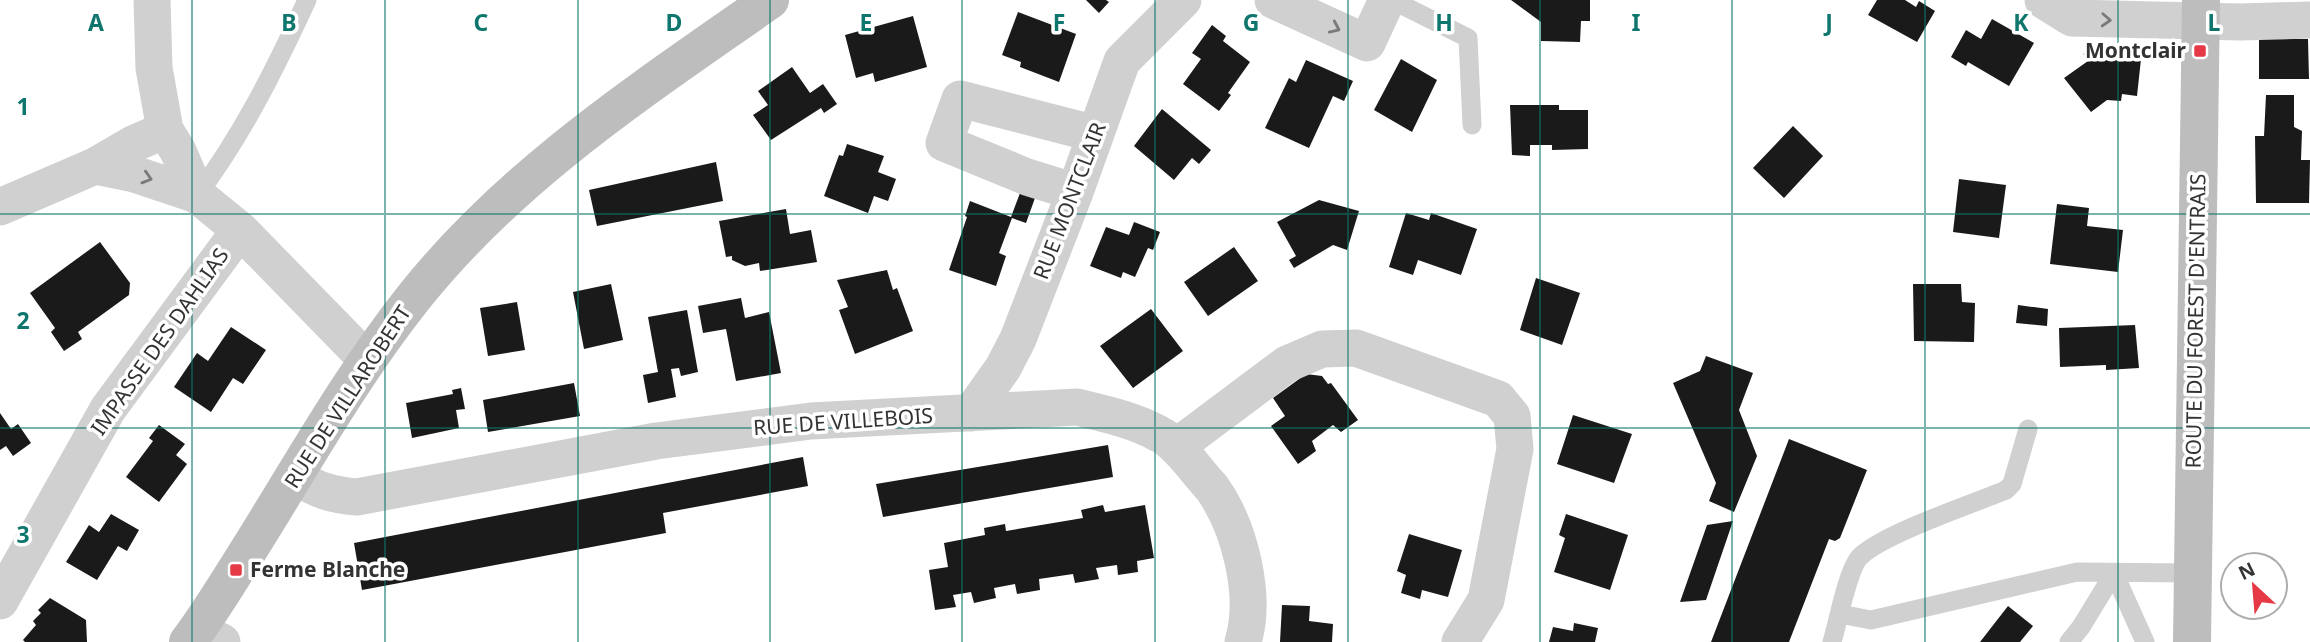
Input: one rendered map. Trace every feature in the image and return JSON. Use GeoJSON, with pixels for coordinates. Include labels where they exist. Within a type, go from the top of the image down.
{"type":"FeatureCollection","features":[{"type":"Feature","properties":{"kind":"main road","name":"RUE DE VILLAROBERT"},"geometry":{"type":"LineString","coordinates":[[203,638],[295,477],[367,360],[414,297],[468,234],[533,173],[603,118],[770,0]]}},
{"type":"Feature","properties":{"kind":"main road","name":"ROUTE DU FOREST D'ENTRAIS"},"geometry":{"type":"LineString","coordinates":[[2192,642],[2201,11]]}},
{"type":"Feature","properties":{"kind":"street"},"geometry":{"type":"LineString","coordinates":[[152,0],[154,68],[165,130],[197,195]]}},
{"type":"Feature","properties":{"kind":"street","name":"RUE MONTCLAIR"},"geometry":{"type":"LineString","coordinates":[[971,413],[1003,368],[1018,339],[1122,61],[1183,0]]}},
{"type":"Feature","properties":{"kind":"street"},"geometry":{"type":"LineString","coordinates":[[1273,0],[1367,43],[1390,0]]}},
{"type":"Feature","properties":{"kind":"street"},"geometry":{"type":"LineString","coordinates":[[2043,0],[2072,18],[2201,11],[2310,20]]}},
{"type":"Feature","properties":{"kind":"street"},"geometry":{"type":"LineString","coordinates":[[1075,192],[1027,177],[944,143],[960,99],[1096,134]]}},
{"type":"Feature","properties":{"kind":"street"},"geometry":{"type":"LineString","coordinates":[[0,207],[95,166],[133,144],[165,130]]}},
{"type":"Feature","properties":{"kind":"street"},"geometry":{"type":"LineString","coordinates":[[95,166],[134,174],[197,195],[240,230],[367,360]]}},
{"type":"Feature","properties":{"kind":"street","name":"IMPASSE DES DAHLIAS"},"geometry":{"type":"LineString","coordinates":[[0,601],[108,409],[240,230]]}},
{"type":"Feature","properties":{"kind":"street"},"geometry":{"type":"LineString","coordinates":[[1176,447],[1287,363],[1321,349],[1356,348],[1498,399],[1512,416],[1515,449],[1486,600],[1460,642]]}},
{"type":"Feature","properties":{"kind":"street","name":"RUE DE VILLEBOIS"},"geometry":{"type":"LineString","coordinates":[[295,477],[334,496],[358,497],[656,441],[811,421],[1077,407],[1130,422],[1161,435],[1176,447],[1213,489],[1228,517],[1248,583],[1248,624],[1242,642]]}},
{"type":"Feature","properties":{"kind":"lane"},"geometry":{"type":"LineString","coordinates":[[197,195],[247,118],[307,0]]}},
{"type":"Feature","properties":{"kind":"lane"},"geometry":{"type":"LineString","coordinates":[[1390,0],[1468,38],[1472,125]]}},
{"type":"Feature","properties":{"kind":"lane"},"geometry":{"type":"LineString","coordinates":[[1832,642],[1858,559],[1889,538],[2006,490],[2012,484],[2028,429]]}},
{"type":"Feature","properties":{"kind":"lane"},"geometry":{"type":"LineString","coordinates":[[1840,614],[1871,620],[2077,572],[2193,573]]}},
{"type":"Feature","properties":{"kind":"lane"},"geometry":{"type":"LineString","coordinates":[[2068,642],[2081,627],[2114,573]]}},
{"type":"Feature","properties":{"kind":"lane"},"geometry":{"type":"LineString","coordinates":[[2114,573],[2145,642]]}},
{"type":"Feature","properties":{"kind":"building"},"geometry":{"type":"Polygon","coordinates":[[[1086,0],[1106,0],[1109,2],[1099,13],[1086,0]]]}},
{"type":"Feature","properties":{"kind":"building"},"geometry":{"type":"Polygon","coordinates":[[[1511,0],[1590,0],[1590,21],[1581,21],[1580,42],[1541,41],[1541,22],[1511,0]]]}},
{"type":"Feature","properties":{"kind":"building"},"geometry":{"type":"Polygon","coordinates":[[[1877,0],[1905,0],[1916,7],[1919,1],[1935,11],[1917,42],[1868,15],[1877,0]]]}},
{"type":"Feature","properties":{"kind":"building"},"geometry":{"type":"Polygon","coordinates":[[[1018,12],[1076,34],[1059,82],[1020,67],[1021,62],[1002,55],[1018,12]]]}},
{"type":"Feature","properties":{"kind":"building"},"geometry":{"type":"Polygon","coordinates":[[[913,16],[927,67],[875,82],[873,73],[856,78],[845,35],[913,16]]]}},
{"type":"Feature","properties":{"kind":"building"},"geometry":{"type":"Polygon","coordinates":[[[1992,19],[2034,43],[2009,86],[1968,62],[1966,66],[1951,57],[1966,30],[1981,39],[1992,19]]]}},
{"type":"Feature","properties":{"kind":"building"},"geometry":{"type":"Polygon","coordinates":[[[1212,25],[1226,36],[1223,41],[1250,62],[1219,111],[1183,84],[1201,59],[1192,53],[1212,25]]]}},
{"type":"Feature","properties":{"kind":"building"},"geometry":{"type":"Polygon","coordinates":[[[2259,39],[2308,39],[2309,79],[2259,79],[2259,39]]]}},
{"type":"Feature","properties":{"kind":"building"},"geometry":{"type":"Polygon","coordinates":[[[2093,46],[2114,49],[2113,56],[2141,59],[2137,96],[2122,94],[2121,101],[2107,100],[2091,112],[2064,78],[2088,61],[2083,54],[2093,46]]]}},
{"type":"Feature","properties":{"kind":"building"},"geometry":{"type":"Polygon","coordinates":[[[1401,59],[1437,80],[1412,132],[1374,110],[1401,59]]]}},
{"type":"Feature","properties":{"kind":"building"},"geometry":{"type":"Polygon","coordinates":[[[1306,60],[1353,81],[1344,101],[1333,96],[1309,148],[1265,128],[1289,78],[1296,82],[1306,60]]]}},
{"type":"Feature","properties":{"kind":"building"},"geometry":{"type":"Polygon","coordinates":[[[792,67],[810,93],[823,84],[837,104],[824,113],[821,108],[771,140],[753,115],[768,105],[758,91],[792,67]]]}},
{"type":"Feature","properties":{"kind":"building"},"geometry":{"type":"Polygon","coordinates":[[[2266,95],[2294,95],[2294,127],[2302,131],[2301,160],[2310,160],[2309,203],[2256,203],[2255,136],[2264,136],[2266,95]]]}},
{"type":"Feature","properties":{"kind":"building"},"geometry":{"type":"Polygon","coordinates":[[[1510,105],[1559,105],[1559,110],[1588,110],[1588,149],[1552,150],[1552,145],[1530,145],[1530,156],[1512,155],[1510,105]]]}},
{"type":"Feature","properties":{"kind":"building"},"geometry":{"type":"Polygon","coordinates":[[[1162,109],[1211,150],[1199,164],[1192,158],[1174,180],[1134,146],[1162,109]]]}},
{"type":"Feature","properties":{"kind":"building"},"geometry":{"type":"Polygon","coordinates":[[[1793,126],[1823,156],[1784,198],[1753,168],[1793,126]]]}},
{"type":"Feature","properties":{"kind":"building"},"geometry":{"type":"Polygon","coordinates":[[[847,144],[884,156],[878,172],[896,179],[888,201],[874,196],[868,213],[824,196],[839,155],[843,156],[847,144]]]}},
{"type":"Feature","properties":{"kind":"building"},"geometry":{"type":"Polygon","coordinates":[[[716,162],[723,201],[597,226],[589,190],[716,162]]]}},
{"type":"Feature","properties":{"kind":"building"},"geometry":{"type":"Polygon","coordinates":[[[1959,179],[2006,185],[1999,238],[1953,232],[1959,179]]]}},
{"type":"Feature","properties":{"kind":"building"},"geometry":{"type":"Polygon","coordinates":[[[1020,193],[1035,198],[1026,223],[1012,218],[999,253],[1006,256],[996,286],[949,270],[970,201],[1011,217],[1020,193]]]}},
{"type":"Feature","properties":{"kind":"building"},"geometry":{"type":"Polygon","coordinates":[[[1319,200],[1359,211],[1347,250],[1333,245],[1294,268],[1289,260],[1296,256],[1277,222],[1319,200]]]}},
{"type":"Feature","properties":{"kind":"building"},"geometry":{"type":"Polygon","coordinates":[[[2057,204],[2089,208],[2087,226],[2123,230],[2118,272],[2050,264],[2057,204]]]}},
{"type":"Feature","properties":{"kind":"building"},"geometry":{"type":"Polygon","coordinates":[[[786,209],[790,234],[811,230],[817,262],[760,271],[759,263],[745,266],[732,260],[732,256],[726,257],[719,221],[786,209]]]}},
{"type":"Feature","properties":{"kind":"building"},"geometry":{"type":"Polygon","coordinates":[[[1406,213],[1429,220],[1431,213],[1477,229],[1461,275],[1418,260],[1413,275],[1389,267],[1406,213]]]}},
{"type":"Feature","properties":{"kind":"building"},"geometry":{"type":"Polygon","coordinates":[[[1134,222],[1160,232],[1153,250],[1148,248],[1135,277],[1123,272],[1121,278],[1090,266],[1106,227],[1129,235],[1134,222]]]}},
{"type":"Feature","properties":{"kind":"building"},"geometry":{"type":"Polygon","coordinates":[[[100,242],[130,283],[129,295],[78,332],[82,339],[64,351],[51,332],[55,328],[30,293],[100,242]]]}},
{"type":"Feature","properties":{"kind":"building"},"geometry":{"type":"Polygon","coordinates":[[[1234,247],[1258,281],[1208,316],[1184,282],[1234,247]]]}},
{"type":"Feature","properties":{"kind":"building"},"geometry":{"type":"Polygon","coordinates":[[[887,270],[893,290],[897,288],[913,331],[855,354],[839,310],[848,307],[837,280],[887,270]]]}},
{"type":"Feature","properties":{"kind":"building"},"geometry":{"type":"Polygon","coordinates":[[[1536,278],[1580,293],[1562,345],[1520,330],[1536,278]]]}},
{"type":"Feature","properties":{"kind":"building"},"geometry":{"type":"Polygon","coordinates":[[[611,284],[623,340],[584,349],[573,292],[611,284]]]}},
{"type":"Feature","properties":{"kind":"building"},"geometry":{"type":"Polygon","coordinates":[[[1913,284],[1961,284],[1962,302],[1975,303],[1974,342],[1914,341],[1913,284]]]}},
{"type":"Feature","properties":{"kind":"building"},"geometry":{"type":"Polygon","coordinates":[[[741,298],[745,318],[769,312],[781,373],[736,381],[726,329],[703,333],[698,306],[741,298]]]}},
{"type":"Feature","properties":{"kind":"building"},"geometry":{"type":"Polygon","coordinates":[[[517,302],[525,350],[488,356],[480,308],[517,302]]]}},
{"type":"Feature","properties":{"kind":"building"},"geometry":{"type":"Polygon","coordinates":[[[2018,305],[2048,309],[2047,326],[2016,323],[2018,305]]]}},
{"type":"Feature","properties":{"kind":"building"},"geometry":{"type":"Polygon","coordinates":[[[1151,309],[1183,351],[1133,388],[1100,346],[1151,309]]]}},
{"type":"Feature","properties":{"kind":"building"},"geometry":{"type":"Polygon","coordinates":[[[687,310],[698,372],[681,376],[679,368],[671,369],[676,397],[648,403],[643,375],[658,372],[648,317],[687,310]]]}},
{"type":"Feature","properties":{"kind":"building"},"geometry":{"type":"Polygon","coordinates":[[[2135,325],[2139,368],[2106,370],[2106,365],[2060,367],[2059,328],[2135,325]]]}},
{"type":"Feature","properties":{"kind":"building"},"geometry":{"type":"Polygon","coordinates":[[[231,327],[266,350],[243,384],[233,378],[211,412],[174,387],[197,353],[208,361],[231,327]]]}},
{"type":"Feature","properties":{"kind":"building"},"geometry":{"type":"Polygon","coordinates":[[[1706,356],[1753,373],[1739,410],[1757,456],[1734,512],[1709,501],[1716,483],[1673,383],[1700,371],[1706,356]]]}},
{"type":"Feature","properties":{"kind":"building"},"geometry":{"type":"Polygon","coordinates":[[[1306,374],[1322,376],[1328,384],[1331,383],[1358,420],[1341,432],[1333,425],[1312,441],[1316,451],[1298,464],[1271,426],[1285,416],[1273,398],[1306,374]]]}},
{"type":"Feature","properties":{"kind":"building"},"geometry":{"type":"Polygon","coordinates":[[[574,383],[580,416],[488,432],[483,400],[574,383]]]}},
{"type":"Feature","properties":{"kind":"building"},"geometry":{"type":"Polygon","coordinates":[[[461,388],[465,409],[456,410],[459,428],[412,438],[406,403],[453,394],[452,390],[461,388]]]}},
{"type":"Feature","properties":{"kind":"building"},"geometry":{"type":"Polygon","coordinates":[[[0,413],[11,429],[18,424],[31,443],[13,456],[6,446],[0,450],[0,413]]]}},
{"type":"Feature","properties":{"kind":"building"},"geometry":{"type":"Polygon","coordinates":[[[1573,415],[1632,434],[1614,483],[1557,464],[1573,415]]]}},
{"type":"Feature","properties":{"kind":"building"},"geometry":{"type":"Polygon","coordinates":[[[159,425],[185,444],[176,455],[187,464],[159,502],[126,477],[153,441],[149,438],[159,425]]]}},
{"type":"Feature","properties":{"kind":"building"},"geometry":{"type":"Polygon","coordinates":[[[1789,439],[1867,470],[1840,538],[1835,541],[1829,539],[1789,642],[1711,642],[1789,439]]]}},
{"type":"Feature","properties":{"kind":"building"},"geometry":{"type":"Polygon","coordinates":[[[1108,445],[1113,477],[883,517],[876,484],[1108,445]]]}},
{"type":"Feature","properties":{"kind":"building"},"geometry":{"type":"Polygon","coordinates":[[[803,457],[808,486],[663,513],[666,533],[362,590],[354,543],[803,457]]]}},
{"type":"Feature","properties":{"kind":"building"},"geometry":{"type":"Polygon","coordinates":[[[1103,505],[1105,512],[1145,505],[1154,558],[1137,561],[1138,572],[1118,575],[1117,565],[1096,568],[1099,579],[1075,583],[1073,574],[1039,579],[1040,590],[1017,594],[1015,584],[994,588],[996,598],[974,603],[971,592],[953,595],[956,607],[935,610],[929,570],[948,567],[944,543],[985,535],[984,528],[1005,524],[1006,531],[1083,518],[1081,510],[1103,505]]]}},
{"type":"Feature","properties":{"kind":"building"},"geometry":{"type":"Polygon","coordinates":[[[111,514],[139,530],[127,551],[118,546],[97,580],[66,562],[89,525],[99,532],[111,514]]]}},
{"type":"Feature","properties":{"kind":"building"},"geometry":{"type":"Polygon","coordinates":[[[1566,514],[1628,535],[1610,590],[1554,572],[1565,538],[1559,535],[1566,514]]]}},
{"type":"Feature","properties":{"kind":"building"},"geometry":{"type":"Polygon","coordinates":[[[1733,521],[1706,600],[1680,602],[1707,525],[1733,521]]]}},
{"type":"Feature","properties":{"kind":"building"},"geometry":{"type":"Polygon","coordinates":[[[1409,534],[1462,550],[1448,597],[1422,590],[1420,599],[1401,593],[1406,575],[1397,571],[1409,534]]]}},
{"type":"Feature","properties":{"kind":"building"},"geometry":{"type":"Polygon","coordinates":[[[50,598],[86,620],[87,642],[23,640],[36,625],[33,621],[41,613],[38,610],[50,598]]]}},
{"type":"Feature","properties":{"kind":"building"},"geometry":{"type":"Polygon","coordinates":[[[1282,605],[1310,606],[1309,621],[1333,624],[1332,642],[1280,642],[1282,605]]]}},
{"type":"Feature","properties":{"kind":"building"},"geometry":{"type":"Polygon","coordinates":[[[2008,606],[2033,626],[2020,642],[1980,642],[2008,606]]]}},
{"type":"Feature","properties":{"kind":"building"},"geometry":{"type":"Polygon","coordinates":[[[1574,623],[1598,628],[1595,642],[1549,642],[1553,627],[1573,631],[1574,623]]]}},
{"type":"Feature","properties":{"kind":"place","name":"Montclair"},"geometry":{"type":"Point","coordinates":[2200,51]}},
{"type":"Feature","properties":{"kind":"place","name":"Ferme Blanche"},"geometry":{"type":"Point","coordinates":[236,570]}}]}
